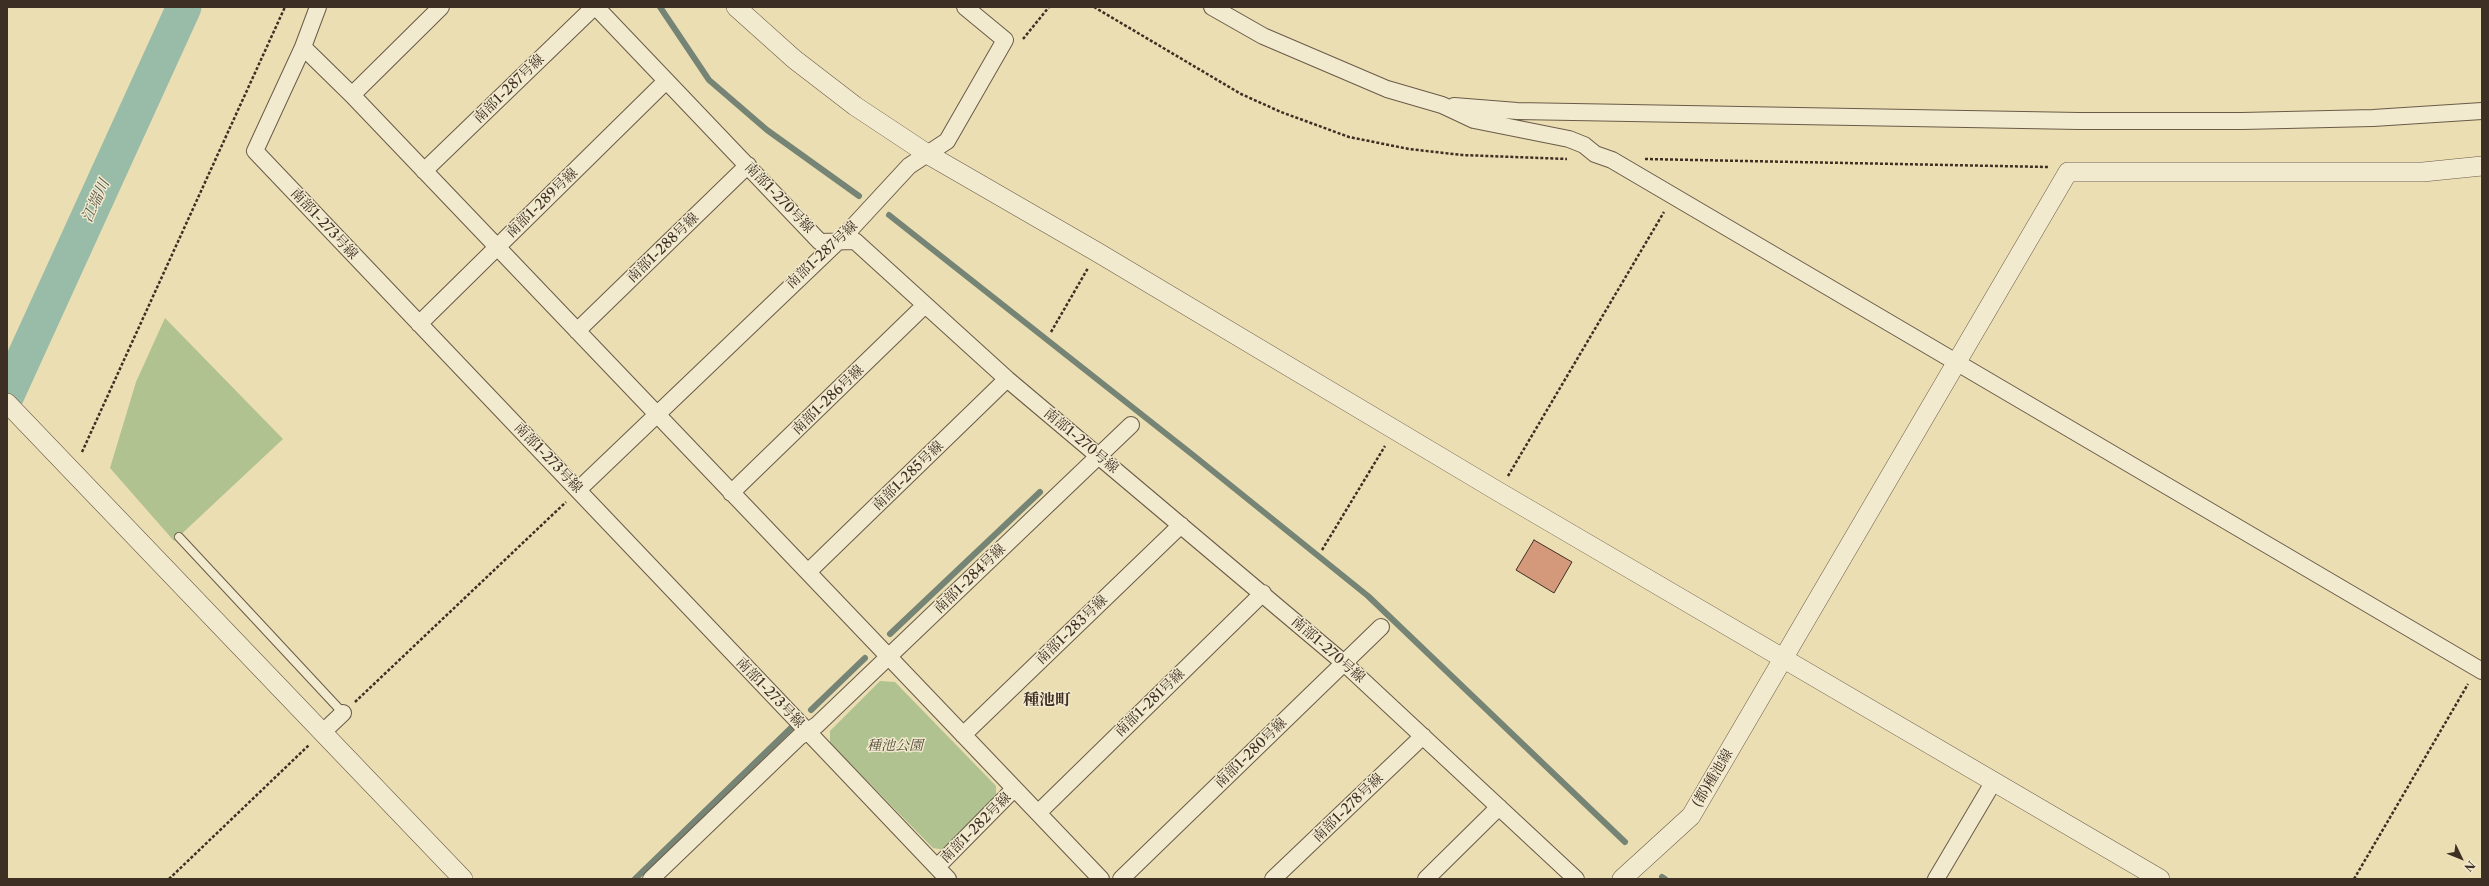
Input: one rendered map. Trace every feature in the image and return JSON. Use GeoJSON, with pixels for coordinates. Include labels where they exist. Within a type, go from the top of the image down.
{"type":"FeatureCollection","features":[{"type":"Feature","properties":{"kind":"street","name":"南部1-273号線"},"geometry":{"type":"LineString","coordinates":[[318,7],[303,47],[255,151],[948,879]]}},
{"type":"Feature","properties":{"kind":"street"},"geometry":{"type":"LineString","coordinates":[[352,95],[441,7]]}},
{"type":"Feature","properties":{"kind":"street","name":"南部1-270号線"},"geometry":{"type":"LineString","coordinates":[[595,7],[820,242],[855,241],[924,306],[1007,379],[1263,593],[1344,663],[1576,879]]}},
{"type":"Feature","properties":{"kind":"street","name":"南部1-287号線"},"geometry":{"type":"LineString","coordinates":[[424,171],[595,7]]}},
{"type":"Feature","properties":{"kind":"street"},"geometry":{"type":"LineString","coordinates":[[736,7],[794,59],[855,106],[929,155],[1097,252],[1499,492],[2160,879]]}},
{"type":"Feature","properties":{"kind":"street"},"geometry":{"type":"LineString","coordinates":[[965,7],[1005,40]]}},
{"type":"Feature","properties":{"kind":"street"},"geometry":{"type":"LineString","coordinates":[[1212,7],[1263,36],[1387,89],[1442,106],[1474,120],[1569,139],[1584,145],[1595,154],[1612,160],[2480,670]]}},
{"type":"Feature","properties":{"kind":"street","name":"南部1-287号線"},"geometry":{"type":"LineString","coordinates":[[578,490],[836,242],[910,166],[929,155],[947,141],[1005,40]]}},
{"type":"Feature","properties":{"kind":"street"},"geometry":{"type":"LineString","coordinates":[[303,47],[352,95],[1100,879]]}},
{"type":"Feature","properties":{"kind":"street","name":"南部1-289号線"},"geometry":{"type":"LineString","coordinates":[[419,324],[666,81]]}},
{"type":"Feature","properties":{"kind":"street"},"geometry":{"type":"LineString","coordinates":[[1442,106],[1517,111],[2079,121],[2242,121],[2373,118],[2482,111]]}},
{"type":"Feature","properties":{"kind":"street","name":"南部1-288号線"},"geometry":{"type":"LineString","coordinates":[[577,331],[748,166]]}},
{"type":"Feature","properties":{"kind":"street","name":"(都)種池線"},"geometry":{"type":"LineString","coordinates":[[1622,879],[1690,816],[1784,659],[2068,172],[2423,172],[2482,166]]}},
{"type":"Feature","properties":{"kind":"street","name":"南部1-286号線"},"geometry":{"type":"LineString","coordinates":[[732,493],[924,306]]}},
{"type":"Feature","properties":{"kind":"street","name":"南部1-285号線"},"geometry":{"type":"LineString","coordinates":[[808,572],[1007,379]]}},
{"type":"Feature","properties":{"kind":"street"},"geometry":{"type":"LineString","coordinates":[[7,402],[463,879]]}},
{"type":"Feature","properties":{"kind":"street","name":"南部1-284号線"},"geometry":{"type":"LineString","coordinates":[[651,879],[817,725],[1131,425]]}},
{"type":"Feature","properties":{"kind":"street","name":"南部1-283号線"},"geometry":{"type":"LineString","coordinates":[[963,735],[1181,525]]}},
{"type":"Feature","properties":{"kind":"street","name":"南部1-281号線"},"geometry":{"type":"LineString","coordinates":[[1038,813],[1263,593]]}},
{"type":"Feature","properties":{"kind":"street","name":"南部1-280号線"},"geometry":{"type":"LineString","coordinates":[[1121,879],[1381,627]]}},
{"type":"Feature","properties":{"kind":"street"},"geometry":{"type":"LineString","coordinates":[[322,732],[343,713]]}},
{"type":"Feature","properties":{"kind":"street","name":"南部1-278号線"},"geometry":{"type":"LineString","coordinates":[[1273,879],[1423,736]]}},
{"type":"Feature","properties":{"kind":"street"},"geometry":{"type":"LineString","coordinates":[[1936,879],[1994,781]]}},
{"type":"Feature","properties":{"kind":"street","name":"南部1-282号線"},"geometry":{"type":"LineString","coordinates":[[937,867],[1014,788]]}},
{"type":"Feature","properties":{"kind":"street"},"geometry":{"type":"LineString","coordinates":[[1426,879],[1499,807]]}},
{"type":"Feature","properties":{"kind":"lane"},"geometry":{"type":"LineString","coordinates":[[179,537],[343,713]]}},
{"type":"Feature","properties":{"kind":"path"},"geometry":{"type":"LineString","coordinates":[[67,465],[285,7]]}},
{"type":"Feature","properties":{"kind":"path"},"geometry":{"type":"LineString","coordinates":[[1005,40],[1016,44],[1026,38],[1048,7]]}},
{"type":"Feature","properties":{"kind":"path"},"geometry":{"type":"LineString","coordinates":[[1499,492],[1673,196]]}},
{"type":"Feature","properties":{"kind":"path"},"geometry":{"type":"LineString","coordinates":[[1051,332],[1097,252]]}},
{"type":"Feature","properties":{"kind":"path"},"geometry":{"type":"LineString","coordinates":[[1322,550],[1395,429]]}},
{"type":"Feature","properties":{"kind":"path"},"geometry":{"type":"LineString","coordinates":[[343,713],[578,490]]}},
{"type":"Feature","properties":{"kind":"path"},"geometry":{"type":"LineString","coordinates":[[2354,879],[2480,670]]}},
{"type":"Feature","properties":{"kind":"path"},"geometry":{"type":"LineString","coordinates":[[169,879],[322,732]]}},
{"type":"Feature","properties":{"kind":"green space"},"geometry":{"type":"Polygon","coordinates":[[[165,318],[283,439],[174,541],[110,468],[136,382],[165,318]]]}},
{"type":"Feature","properties":{"kind":"green space","name":"種池公園"},"geometry":{"type":"Polygon","coordinates":[[[880,681],[895,682],[996,786],[996,800],[945,850],[933,848],[830,743],[830,731],[880,681]]]}},
{"type":"Feature","properties":{"kind":"building"},"geometry":{"type":"Polygon","coordinates":[[[1534,540],[1572,562],[1554,593],[1516,570],[1534,540]]]}},
{"type":"Feature","properties":{"kind":"waterway","name":"江端川"},"geometry":{"type":"LineString","coordinates":[[7,395],[184,7]]}},
{"type":"Feature","properties":{"kind":"waterway"},"geometry":{"type":"LineString","coordinates":[[660,7],[709,80],[767,130],[859,196]]}},
{"type":"Feature","properties":{"kind":"waterway"},"geometry":{"type":"LineString","coordinates":[[889,215],[1193,455],[1368,596],[1625,842]]}},
{"type":"Feature","properties":{"kind":"waterway"},"geometry":{"type":"LineString","coordinates":[[890,634],[1040,492]]}},
{"type":"Feature","properties":{"kind":"waterway"},"geometry":{"type":"LineString","coordinates":[[811,710],[865,658]]}},
{"type":"Feature","properties":{"kind":"waterway"},"geometry":{"type":"LineString","coordinates":[[635,879],[791,728]]}},
{"type":"Feature","properties":{"kind":"district","name":"種池町"},"geometry":{"type":"Point","coordinates":[1047,700]}}]}
